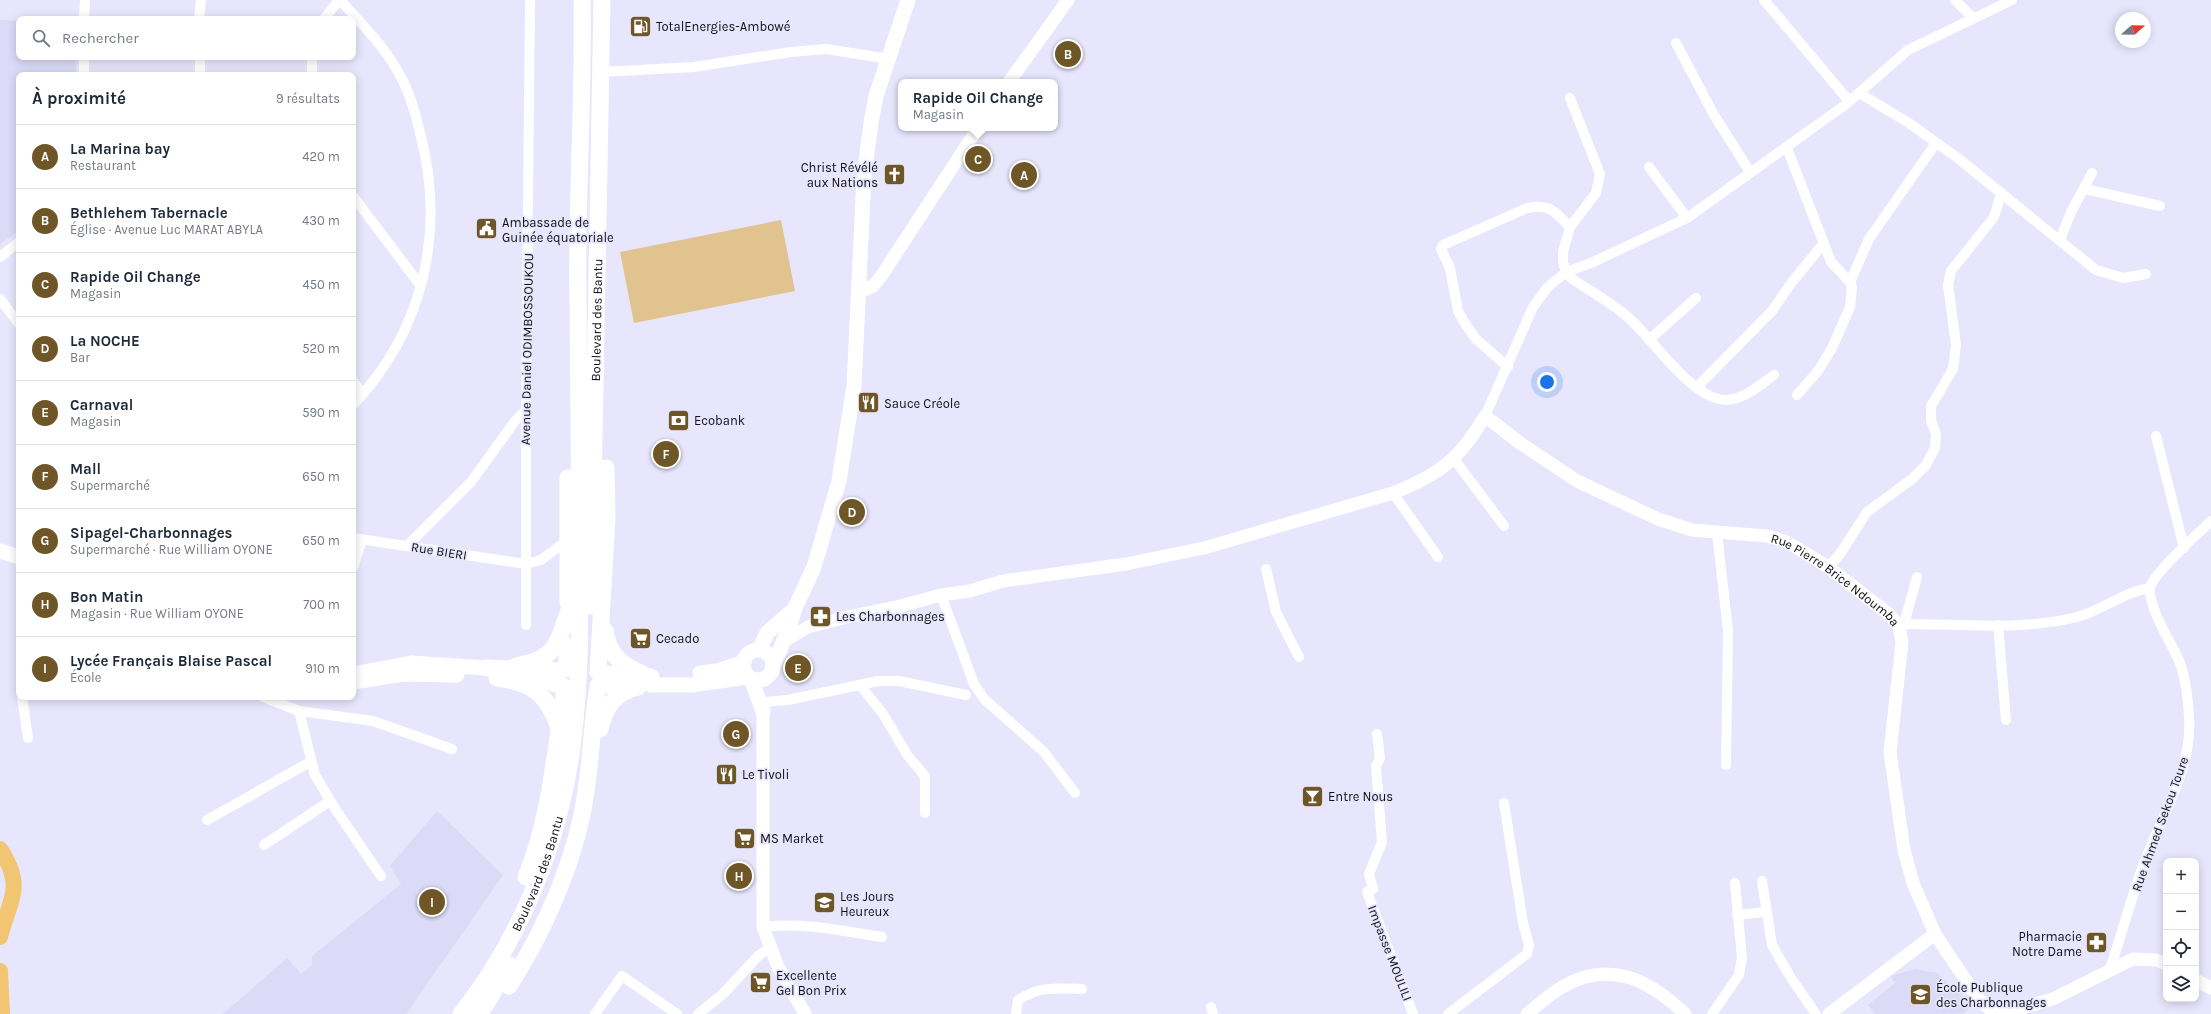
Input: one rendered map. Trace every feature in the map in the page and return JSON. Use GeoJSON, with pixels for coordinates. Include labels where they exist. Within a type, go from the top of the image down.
{"type":"FeatureCollection","features":[{"type":"Feature","properties":{"kind":"highway","name":"Boulevard des Bantu"},"geometry":{"type":"LineString","coordinates":[[582,0],[577,241],[580,533],[584,640]]}},
{"type":"Feature","properties":{"kind":"highway","name":"Boulevard des Bantu"},"geometry":{"type":"LineString","coordinates":[[584,640],[592,575],[602,0]]}},
{"type":"Feature","properties":{"kind":"highway"},"geometry":{"type":"LineString","coordinates":[[490,1014],[518,971],[535,940],[558,888],[578,830],[590,770],[598,679],[607,518],[603,271],[598,240]]}},
{"type":"Feature","properties":{"kind":"highway"},"geometry":{"type":"LineString","coordinates":[[566,669],[572,271],[577,241]]}},
{"type":"Feature","properties":{"kind":"highway"},"geometry":{"type":"LineString","coordinates":[[602,608],[611,652],[626,666],[651,681]]}},
{"type":"Feature","properties":{"kind":"highway"},"geometry":{"type":"LineString","coordinates":[[487,672],[522,665],[543,658],[555,648],[559,641],[568,610]]}},
{"type":"Feature","properties":{"kind":"highway"},"geometry":{"type":"LineString","coordinates":[[579,718],[584,640]]}},
{"type":"Feature","properties":{"kind":"highway"},"geometry":{"type":"LineString","coordinates":[[457,1014],[501,934],[530,868],[549,797],[560,727],[564,687],[563,675],[566,669],[573,663],[583,661],[592,664],[598,679],[591,694],[581,698],[571,695],[564,687],[544,680],[487,672]]}},
{"type":"Feature","properties":{"kind":"highway"},"geometry":{"type":"LineString","coordinates":[[487,672],[538,672],[566,669]]}},
{"type":"Feature","properties":{"kind":"highway"},"geometry":{"type":"LineString","coordinates":[[487,672],[533,688],[546,699],[560,727]]}},
{"type":"Feature","properties":{"kind":"highway"},"geometry":{"type":"LineString","coordinates":[[598,679],[619,676],[651,681]]}},
{"type":"Feature","properties":{"kind":"highway"},"geometry":{"type":"LineString","coordinates":[[590,770],[594,761],[603,717],[609,703],[625,691],[651,681]]}},
{"type":"Feature","properties":{"kind":"highway","name":"Boulevard des Bantu"},"geometry":{"type":"LineString","coordinates":[[461,1014],[497,964],[520,918],[543,864],[562,802],[579,718]]}},
{"type":"Feature","properties":{"kind":"highway","name":"Boulevard des Bantu"},"geometry":{"type":"LineString","coordinates":[[480,1014],[517,950],[545,889],[569,812],[576,776],[579,718]]}},
{"type":"Feature","properties":{"kind":"main road"},"geometry":{"type":"LineString","coordinates":[[764,706],[771,671],[784,641],[795,608],[814,567],[839,481],[853,393],[867,149],[876,96],[908,0]]}},
{"type":"Feature","properties":{"kind":"main road"},"geometry":{"type":"LineString","coordinates":[[0,551],[16,556]]}},
{"type":"Feature","properties":{"kind":"main road"},"geometry":{"type":"LineString","coordinates":[[759,650],[767,633],[795,608]]}},
{"type":"Feature","properties":{"kind":"main road"},"geometry":{"type":"LineString","coordinates":[[764,706],[750,678],[744,670],[744,662],[749,653],[759,650],[770,656],[771,671]]}},
{"type":"Feature","properties":{"kind":"main road"},"geometry":{"type":"LineString","coordinates":[[651,681],[717,671],[744,662]]}},
{"type":"Feature","properties":{"kind":"main road"},"geometry":{"type":"LineString","coordinates":[[356,673],[411,663],[487,672]]}},
{"type":"Feature","properties":{"kind":"main road"},"geometry":{"type":"LineString","coordinates":[[651,681],[691,685],[750,678],[760,681],[771,671]]}},
{"type":"Feature","properties":{"kind":"main road"},"geometry":{"type":"LineString","coordinates":[[356,682],[403,674],[487,672]]}},
{"type":"Feature","properties":{"kind":"street"},"geometry":{"type":"LineString","coordinates":[[84,16],[85,0]]}},
{"type":"Feature","properties":{"kind":"street"},"geometry":{"type":"LineString","coordinates":[[199,16],[201,0]]}},
{"type":"Feature","properties":{"kind":"street"},"geometry":{"type":"LineString","coordinates":[[326,16],[339,0],[354,16]]}},
{"type":"Feature","properties":{"kind":"street","name":"Avenue Daniel ODIMBOSSOUKOU"},"geometry":{"type":"LineString","coordinates":[[526,625],[526,410],[530,0]]}},
{"type":"Feature","properties":{"kind":"street"},"geometry":{"type":"LineString","coordinates":[[1011,79],[1068,0]]}},
{"type":"Feature","properties":{"kind":"street"},"geometry":{"type":"LineString","coordinates":[[1764,0],[1849,101]]}},
{"type":"Feature","properties":{"kind":"street"},"geometry":{"type":"LineString","coordinates":[[1955,0],[1973,18]]}},
{"type":"Feature","properties":{"kind":"street"},"geometry":{"type":"LineString","coordinates":[[784,641],[798,632],[817,625],[941,595],[970,591],[1003,581],[1126,564],[1204,548],[1393,493],[1436,473],[1454,459],[1485,416],[1508,367],[1518,338],[1533,307],[1547,288],[1566,272],[1591,263],[1687,218],[1750,172],[1787,148],[1849,101],[1908,50],[2012,0]]}},
{"type":"Feature","properties":{"kind":"street"},"geometry":{"type":"LineString","coordinates":[[356,19],[380,45],[395,67],[408,94],[416,118],[430,176],[432,211],[430,246],[412,314],[401,339],[379,375],[356,402]]}},
{"type":"Feature","properties":{"kind":"street"},"geometry":{"type":"LineString","coordinates":[[1676,43],[1714,115],[1750,172]]}},
{"type":"Feature","properties":{"kind":"street"},"geometry":{"type":"LineString","coordinates":[[601,72],[694,67],[792,52],[826,49],[889,58]]}},
{"type":"Feature","properties":{"kind":"street"},"geometry":{"type":"LineString","coordinates":[[84,60],[84,72]]}},
{"type":"Feature","properties":{"kind":"street"},"geometry":{"type":"LineString","coordinates":[[200,60],[200,72]]}},
{"type":"Feature","properties":{"kind":"street"},"geometry":{"type":"LineString","coordinates":[[312,60],[312,72]]}},
{"type":"Feature","properties":{"kind":"street"},"geometry":{"type":"LineString","coordinates":[[1859,93],[1909,123],[1936,143],[2096,270],[2123,278],[2146,274]]}},
{"type":"Feature","properties":{"kind":"street"},"geometry":{"type":"LineString","coordinates":[[1570,98],[1600,174],[1596,193],[1570,227],[1563,256],[1566,272],[1571,278],[1624,313],[1672,364],[1697,387],[1715,398],[1727,400],[1745,395],[1774,375]]}},
{"type":"Feature","properties":{"kind":"street"},"geometry":{"type":"LineString","coordinates":[[858,293],[873,286],[880,278],[976,131]]}},
{"type":"Feature","properties":{"kind":"street"},"geometry":{"type":"LineString","coordinates":[[1850,282],[1869,239],[1936,143]]}},
{"type":"Feature","properties":{"kind":"street"},"geometry":{"type":"LineString","coordinates":[[1787,148],[1831,262],[1850,282],[1852,287],[1850,307],[1844,324],[1818,371],[1797,395]]}},
{"type":"Feature","properties":{"kind":"street"},"geometry":{"type":"LineString","coordinates":[[1649,167],[1687,218]]}},
{"type":"Feature","properties":{"kind":"street"},"geometry":{"type":"LineString","coordinates":[[2060,240],[2071,212],[2085,189],[2092,173]]}},
{"type":"Feature","properties":{"kind":"street"},"geometry":{"type":"LineString","coordinates":[[2085,189],[2160,206]]}},
{"type":"Feature","properties":{"kind":"street"},"geometry":{"type":"LineString","coordinates":[[1828,567],[1840,554],[1867,512],[1912,479],[1926,465],[1935,448],[1936,434],[1931,420],[1931,406],[1953,369],[1955,350],[1948,285],[1951,271],[1966,250],[1983,233],[1994,217],[2001,194]]}},
{"type":"Feature","properties":{"kind":"street"},"geometry":{"type":"LineString","coordinates":[[356,200],[420,285]]}},
{"type":"Feature","properties":{"kind":"street"},"geometry":{"type":"LineString","coordinates":[[1508,367],[1476,339],[1458,311],[1450,268],[1441,249],[1443,245],[1527,208],[1538,206],[1552,210],[1570,227]]}},
{"type":"Feature","properties":{"kind":"street"},"geometry":{"type":"LineString","coordinates":[[1697,387],[1772,311],[1792,282],[1824,243]]}},
{"type":"Feature","properties":{"kind":"street"},"geometry":{"type":"LineString","coordinates":[[0,257],[16,244]]}},
{"type":"Feature","properties":{"kind":"street"},"geometry":{"type":"LineString","coordinates":[[1649,340],[1696,298]]}},
{"type":"Feature","properties":{"kind":"street"},"geometry":{"type":"LineString","coordinates":[[0,299],[16,320]]}},
{"type":"Feature","properties":{"kind":"street"},"geometry":{"type":"LineString","coordinates":[[356,385],[363,394]]}},
{"type":"Feature","properties":{"kind":"street"},"geometry":{"type":"LineString","coordinates":[[407,546],[472,482],[514,421],[526,410]]}},
{"type":"Feature","properties":{"kind":"street","name":"Rue Pierre Brice Ndoumba"},"geometry":{"type":"LineString","coordinates":[[1485,416],[1552,465],[1600,493],[1680,527],[1717,533],[1746,533],[1784,541],[1828,567],[1890,615],[1901,626],[1902,642],[1891,730],[1892,770],[1904,850],[1912,883],[1935,934],[1979,1000],[1990,1009],[2018,1009],[2053,999],[2110,969],[2133,959],[2156,960],[2163,963]]}},
{"type":"Feature","properties":{"kind":"street"},"geometry":{"type":"LineString","coordinates":[[2156,436],[2184,548]]}},
{"type":"Feature","properties":{"kind":"street"},"geometry":{"type":"LineString","coordinates":[[1454,459],[1504,526]]}},
{"type":"Feature","properties":{"kind":"street"},"geometry":{"type":"LineString","coordinates":[[1393,493],[1438,557]]}},
{"type":"Feature","properties":{"kind":"street"},"geometry":{"type":"LineString","coordinates":[[1917,577],[1901,626],[1998,625],[2043,622],[2076,617],[2091,612],[2126,595],[2150,588],[2154,580],[2211,521]]}},
{"type":"Feature","properties":{"kind":"street"},"geometry":{"type":"LineString","coordinates":[[1717,533],[1728,631],[1726,765]]}},
{"type":"Feature","properties":{"kind":"street","name":"Rue BIERI"},"geometry":{"type":"LineString","coordinates":[[357,539],[526,564]]}},
{"type":"Feature","properties":{"kind":"street"},"geometry":{"type":"LineString","coordinates":[[526,564],[541,560],[568,540]]}},
{"type":"Feature","properties":{"kind":"street"},"geometry":{"type":"LineString","coordinates":[[1266,569],[1276,612],[1299,657]]}},
{"type":"Feature","properties":{"kind":"street","name":"Rue Ahmed Sekou Toure"},"geometry":{"type":"LineString","coordinates":[[2110,969],[2142,868],[2181,772],[2190,736],[2185,683],[2180,665],[2151,600],[2150,588]]}},
{"type":"Feature","properties":{"kind":"street"},"geometry":{"type":"LineString","coordinates":[[941,595],[977,689],[984,699],[1044,752],[1075,793]]}},
{"type":"Feature","properties":{"kind":"street"},"geometry":{"type":"LineString","coordinates":[[1998,625],[2006,720]]}},
{"type":"Feature","properties":{"kind":"street"},"geometry":{"type":"LineString","coordinates":[[805,1014],[769,948],[763,927],[764,706],[878,681],[900,681],[966,695]]}},
{"type":"Feature","properties":{"kind":"street"},"geometry":{"type":"LineString","coordinates":[[860,685],[883,714],[908,756],[925,776],[925,813]]}},
{"type":"Feature","properties":{"kind":"street"},"geometry":{"type":"LineString","coordinates":[[22,700],[28,738]]}},
{"type":"Feature","properties":{"kind":"street"},"geometry":{"type":"LineString","coordinates":[[270,700],[298,711],[373,722],[452,749]]}},
{"type":"Feature","properties":{"kind":"street"},"geometry":{"type":"LineString","coordinates":[[298,711],[310,762],[315,775],[330,802],[380,876]]}},
{"type":"Feature","properties":{"kind":"street","name":"Impasse MOULILI"},"geometry":{"type":"LineString","coordinates":[[1377,734],[1380,758],[1376,766],[1382,842],[1369,874],[1373,889],[1367,892],[1414,1014]]}},
{"type":"Feature","properties":{"kind":"street"},"geometry":{"type":"LineString","coordinates":[[207,820],[310,762]]}},
{"type":"Feature","properties":{"kind":"street"},"geometry":{"type":"LineString","coordinates":[[264,845],[330,802]]}},
{"type":"Feature","properties":{"kind":"street"},"geometry":{"type":"LineString","coordinates":[[1448,1014],[1527,954],[1530,945],[1523,923],[1504,803]]}},
{"type":"Feature","properties":{"kind":"street"},"geometry":{"type":"LineString","coordinates":[[1762,882],[1765,912],[1772,945],[1780,961],[1816,1014]]}},
{"type":"Feature","properties":{"kind":"street"},"geometry":{"type":"LineString","coordinates":[[1712,1014],[1739,975],[1742,958],[1735,883]]}},
{"type":"Feature","properties":{"kind":"street"},"geometry":{"type":"LineString","coordinates":[[1737,915],[1765,912]]}},
{"type":"Feature","properties":{"kind":"street"},"geometry":{"type":"LineString","coordinates":[[763,927],[792,925],[882,937]]}},
{"type":"Feature","properties":{"kind":"street"},"geometry":{"type":"LineString","coordinates":[[1829,1014],[1935,934]]}},
{"type":"Feature","properties":{"kind":"street"},"geometry":{"type":"LineString","coordinates":[[698,1014],[723,994],[758,956],[769,948]]}},
{"type":"Feature","properties":{"kind":"street"},"geometry":{"type":"LineString","coordinates":[[1527,1014],[1563,986],[1587,975],[1602,973],[1636,980],[1654,989],[1679,1012]]}},
{"type":"Feature","properties":{"kind":"street"},"geometry":{"type":"LineString","coordinates":[[595,1014],[622,976],[677,1014]]}},
{"type":"Feature","properties":{"kind":"street"},"geometry":{"type":"LineString","coordinates":[[2199,982],[2211,988]]}},
{"type":"Feature","properties":{"kind":"street"},"geometry":{"type":"LineString","coordinates":[[1016,1014],[1018,1000],[1045,988],[1082,989]]}},
{"type":"Feature","properties":{"kind":"shaded area"},"geometry":{"type":"Polygon","coordinates":[[[0,20],[16,21],[16,60],[76,60],[76,72],[16,72],[16,232],[0,244],[0,20]]]}},
{"type":"Feature","properties":{"kind":"shaded area"},"geometry":{"type":"Polygon","coordinates":[[[781,220],[795,291],[634,323],[620,252],[781,220]]]}},
{"type":"Feature","properties":{"kind":"shaded area"},"geometry":{"type":"Polygon","coordinates":[[[437,811],[503,875],[406,1014],[223,1014],[287,958],[301,974],[312,965],[312,956],[401,884],[390,866],[437,811]]]}},
{"type":"Feature","properties":{"kind":"shaded area","name":"École Publique des Charbonnages"},"geometry":{"type":"Polygon","coordinates":[[[1915,969],[1937,973],[1972,1005],[1963,1014],[1875,1014],[1868,1005],[1895,983],[1891,976],[1915,969]]]}},
{"type":"Feature","properties":{"kind":"waterway"},"geometry":{"type":"LineString","coordinates":[[0,849],[8,862],[14,883],[11,902],[0,937]]}},
{"type":"Feature","properties":{"kind":"waterway"},"geometry":{"type":"LineString","coordinates":[[0,971],[2,1014]]}},
{"type":"Feature","properties":{"kind":"place","name":"TotalEnergies-Ambowé"},"geometry":{"type":"Point","coordinates":[641,26]}},
{"type":"Feature","properties":{"kind":"place","name":"Bethlehem Tabernacle"},"geometry":{"type":"Point","coordinates":[1068,54]}},
{"type":"Feature","properties":{"kind":"place","name":"Rapide Oil Change"},"geometry":{"type":"Point","coordinates":[978,159]}},
{"type":"Feature","properties":{"kind":"place","name":"Christ Révélé aux Nations"},"geometry":{"type":"Point","coordinates":[894,174]}},
{"type":"Feature","properties":{"kind":"place","name":"La Marina bay"},"geometry":{"type":"Point","coordinates":[1024,175]}},
{"type":"Feature","properties":{"kind":"place","name":"Ambassade de Guinée équatoriale"},"geometry":{"type":"Point","coordinates":[486,229]}},
{"type":"Feature","properties":{"kind":"place","name":"Sauce Créole"},"geometry":{"type":"Point","coordinates":[869,403]}},
{"type":"Feature","properties":{"kind":"place","name":"Ecobank"},"geometry":{"type":"Point","coordinates":[679,420]}},
{"type":"Feature","properties":{"kind":"place","name":"Mall"},"geometry":{"type":"Point","coordinates":[666,454]}},
{"type":"Feature","properties":{"kind":"place","name":"La NOCHE"},"geometry":{"type":"Point","coordinates":[852,512]}},
{"type":"Feature","properties":{"kind":"place","name":"Les Charbonnages"},"geometry":{"type":"Point","coordinates":[820,616]}},
{"type":"Feature","properties":{"kind":"place","name":"Cecado"},"geometry":{"type":"Point","coordinates":[641,638]}},
{"type":"Feature","properties":{"kind":"place","name":"Carnaval"},"geometry":{"type":"Point","coordinates":[798,668]}},
{"type":"Feature","properties":{"kind":"place","name":"Sipagel-Charbonnages"},"geometry":{"type":"Point","coordinates":[736,734]}},
{"type":"Feature","properties":{"kind":"place","name":"Le Tivoli"},"geometry":{"type":"Point","coordinates":[726,774]}},
{"type":"Feature","properties":{"kind":"place","name":"Entre Nous"},"geometry":{"type":"Point","coordinates":[1312,796]}},
{"type":"Feature","properties":{"kind":"place","name":"MS Market"},"geometry":{"type":"Point","coordinates":[745,838]}},
{"type":"Feature","properties":{"kind":"place","name":"Bon Matin"},"geometry":{"type":"Point","coordinates":[739,876]}},
{"type":"Feature","properties":{"kind":"place","name":"Lycée Français Blaise Pascal"},"geometry":{"type":"Point","coordinates":[432,902]}},
{"type":"Feature","properties":{"kind":"place","name":"Les Jours Heureux"},"geometry":{"type":"Point","coordinates":[824,903]}},
{"type":"Feature","properties":{"kind":"place","name":"Pharmacie Notre Dame"},"geometry":{"type":"Point","coordinates":[2097,943]}},
{"type":"Feature","properties":{"kind":"place","name":"Excellente Gel Bon Prix"},"geometry":{"type":"Point","coordinates":[761,982]}},
{"type":"Feature","properties":{"kind":"place","name":"École Publique des Charbonnages"},"geometry":{"type":"Point","coordinates":[1921,994]}}]}
